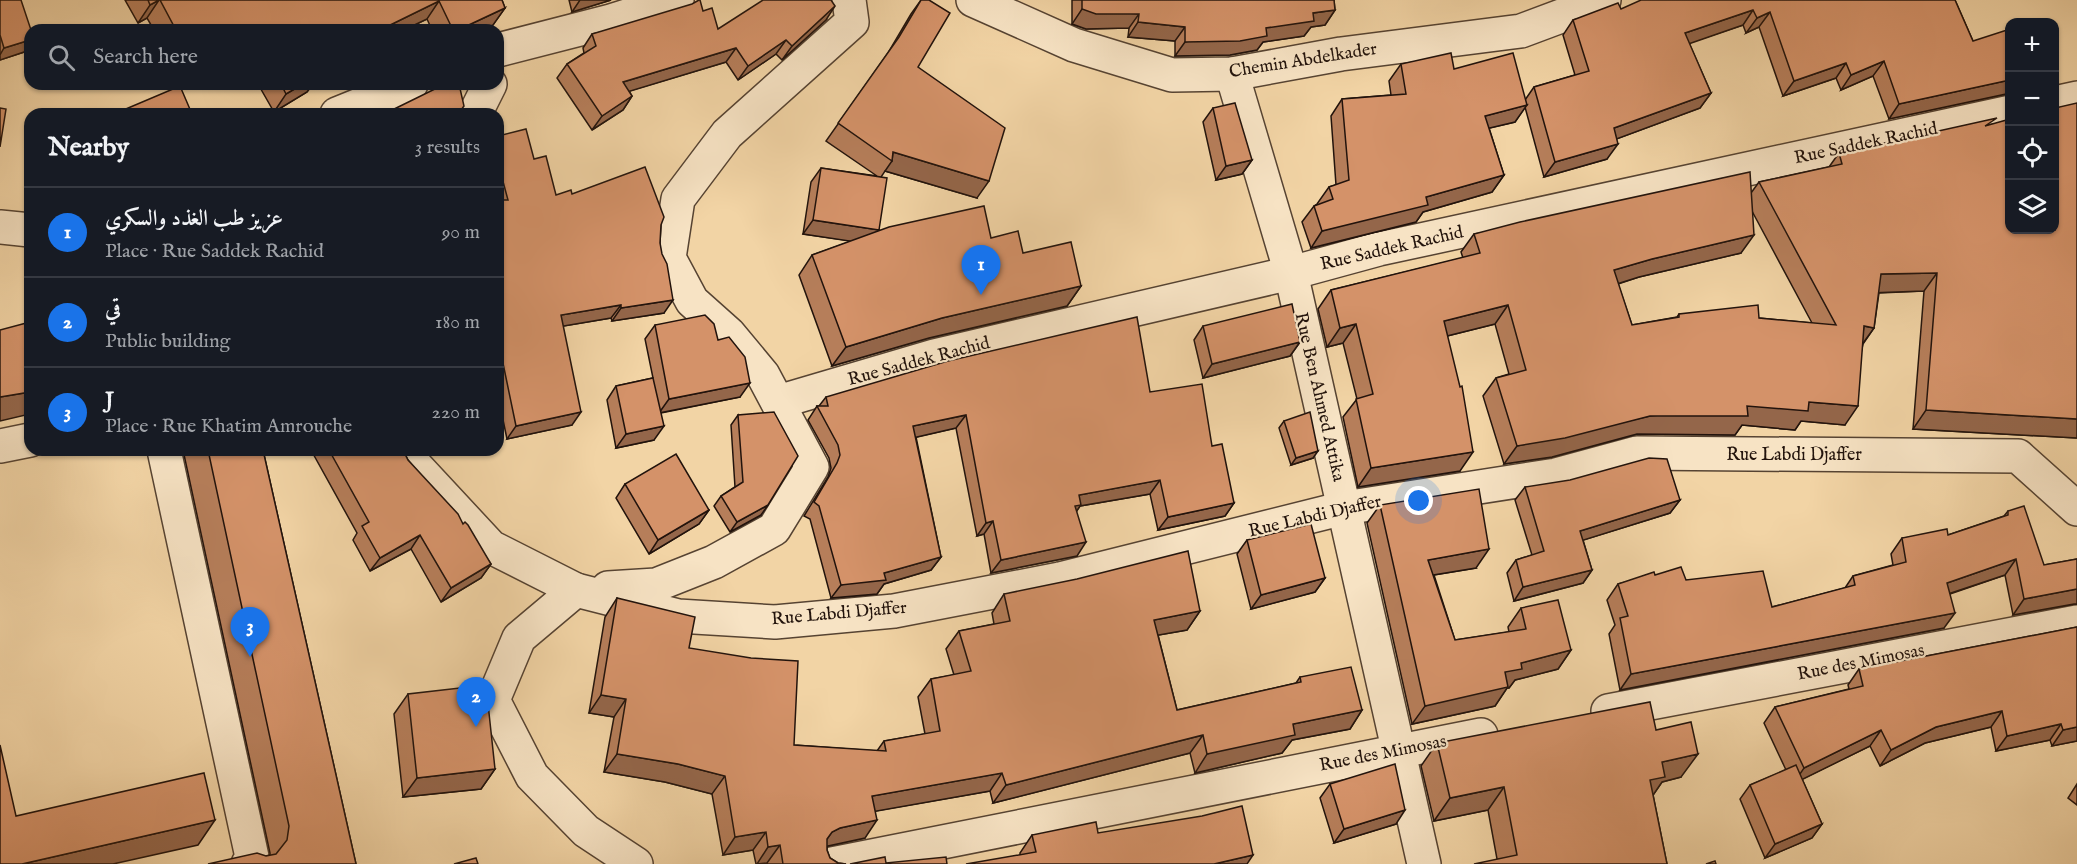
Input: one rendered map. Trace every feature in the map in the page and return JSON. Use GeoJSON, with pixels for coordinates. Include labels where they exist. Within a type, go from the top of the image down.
{"type":"FeatureCollection","features":[{"type":"Feature","properties":{"kind":"street"},"geometry":{"type":"LineString","coordinates":[[504,53],[676,0]]}},
{"type":"Feature","properties":{"kind":"street"},"geometry":{"type":"LineString","coordinates":[[636,864],[586,831],[532,776],[493,700],[519,638],[576,590],[656,585],[714,562],[774,529],[812,467],[763,375],[729,334],[692,301],[669,258],[678,199],[727,134],[852,22],[849,0]]}},
{"type":"Feature","properties":{"kind":"street","name":"Chemin Abdelkader"},"geometry":{"type":"LineString","coordinates":[[973,0],[1074,45],[1172,75],[1232,74],[1341,54],[1521,31],[1604,0]]}},
{"type":"Feature","properties":{"kind":"street","name":"Rue Ben Ahmed Attika"},"geometry":{"type":"LineString","coordinates":[[1232,74],[1291,273],[1424,864]]}},
{"type":"Feature","properties":{"kind":"street"},"geometry":{"type":"LineString","coordinates":[[352,108],[396,90]]}},
{"type":"Feature","properties":{"kind":"street"},"geometry":{"type":"LineString","coordinates":[[478,108],[487,90]]}},
{"type":"Feature","properties":{"kind":"street"},"geometry":{"type":"LineString","coordinates":[[2059,102],[2077,98]]}},
{"type":"Feature","properties":{"kind":"street","name":"Rue Saddek Rachid"},"geometry":{"type":"LineString","coordinates":[[778,402],[934,356],[1291,273],[1380,249],[2005,113]]}},
{"type":"Feature","properties":{"kind":"street"},"geometry":{"type":"LineString","coordinates":[[0,227],[24,229]]}},
{"type":"Feature","properties":{"kind":"street"},"geometry":{"type":"LineString","coordinates":[[0,446],[24,441]]}},
{"type":"Feature","properties":{"kind":"street","name":"Rue Labdi Djaffer"},"geometry":{"type":"LineString","coordinates":[[411,456],[412,462],[491,547],[576,590],[678,616],[775,622],[894,611],[1060,579],[1344,508],[1556,475],[1637,453],[2018,456],[2077,509]]}},
{"type":"Feature","properties":{"kind":"street"},"geometry":{"type":"LineString","coordinates":[[165,456],[252,857],[248,864]]}},
{"type":"Feature","properties":{"kind":"street","name":"Rue des Mimosas"},"geometry":{"type":"LineString","coordinates":[[1575,717],[2077,622]]}},
{"type":"Feature","properties":{"kind":"street","name":"Rue des Mimosas"},"geometry":{"type":"LineString","coordinates":[[832,864],[1504,731]]}},
{"type":"Feature","properties":{"kind":"building"},"geometry":{"type":"Polygon","coordinates":[[[0,0],[21,0],[29,24],[24,24],[24,42],[4,48],[0,35],[0,0]]]}},
{"type":"Feature","properties":{"kind":"building"},"geometry":{"type":"Polygon","coordinates":[[[148,0],[159,0],[150,5],[148,0]]]}},
{"type":"Feature","properties":{"kind":"building"},"geometry":{"type":"Polygon","coordinates":[[[160,0],[502,0],[505,8],[471,24],[450,24],[439,1],[392,24],[173,24],[160,0]]]}},
{"type":"Feature","properties":{"kind":"building"},"geometry":{"type":"Polygon","coordinates":[[[700,0],[703,11],[712,8],[718,29],[763,0],[831,0],[835,6],[792,46],[786,40],[748,66],[736,48],[623,82],[632,96],[602,116],[567,64],[596,46],[592,34],[700,0]]]}},
{"type":"Feature","properties":{"kind":"building"},"geometry":{"type":"Polygon","coordinates":[[[921,0],[929,0],[950,13],[918,67],[1005,128],[989,181],[893,152],[892,161],[838,123],[899,37],[921,0]]]}},
{"type":"Feature","properties":{"kind":"building"},"geometry":{"type":"Polygon","coordinates":[[[1082,0],[1334,0],[1335,10],[1313,13],[1314,21],[1266,28],[1267,36],[1240,41],[1185,42],[1185,27],[1138,22],[1139,14],[1096,14],[1082,9],[1082,0]]]}},
{"type":"Feature","properties":{"kind":"building"},"geometry":{"type":"Polygon","coordinates":[[[1641,0],[1955,0],[1973,41],[2005,31],[2005,81],[1899,104],[1884,61],[1851,75],[1846,63],[1794,81],[1770,12],[1757,18],[1753,10],[1685,33],[1711,93],[1614,128],[1618,144],[1555,162],[1534,87],[1589,71],[1573,20],[1618,3],[1621,9],[1641,0]]]}},
{"type":"Feature","properties":{"kind":"building"},"geometry":{"type":"Polygon","coordinates":[[[1451,53],[1454,69],[1513,53],[1527,105],[1485,116],[1504,175],[1426,197],[1428,205],[1322,231],[1314,206],[1333,199],[1329,187],[1349,180],[1342,99],[1406,94],[1401,64],[1451,53]]]}},
{"type":"Feature","properties":{"kind":"building"},"geometry":{"type":"Polygon","coordinates":[[[171,90],[182,90],[189,108],[128,108],[171,90]]]}},
{"type":"Feature","properties":{"kind":"building"},"geometry":{"type":"Polygon","coordinates":[[[433,90],[460,90],[464,106],[462,108],[396,108],[433,90]]]}},
{"type":"Feature","properties":{"kind":"building"},"geometry":{"type":"Polygon","coordinates":[[[1235,103],[1252,160],[1226,166],[1213,108],[1235,103]]]}},
{"type":"Feature","properties":{"kind":"building"},"geometry":{"type":"Polygon","coordinates":[[[2077,103],[2077,419],[1926,410],[1937,273],[1881,274],[1874,328],[1864,326],[1858,406],[1809,402],[1808,411],[1747,406],[1748,416],[1650,416],[1565,438],[1517,446],[1496,378],[1526,370],[1508,305],[1444,321],[1460,387],[1462,386],[1473,452],[1371,468],[1356,399],[1373,394],[1356,324],[1340,328],[1331,290],[1480,253],[1474,234],[1750,172],[1754,235],[1614,270],[1632,325],[1679,317],[1679,314],[1758,305],[1759,318],[1836,325],[1759,182],[1842,164],[1839,153],[1997,118],[1985,126],[2005,120],[2005,234],[2059,234],[2059,107],[2077,103]]]}},
{"type":"Feature","properties":{"kind":"building"},"geometry":{"type":"Polygon","coordinates":[[[0,108],[6,109],[0,147],[0,108]]]}},
{"type":"Feature","properties":{"kind":"building"},"geometry":{"type":"Polygon","coordinates":[[[526,129],[534,159],[546,156],[556,195],[571,190],[572,194],[645,167],[664,217],[660,243],[667,264],[673,300],[621,308],[621,305],[561,315],[581,412],[516,426],[504,368],[504,200],[508,200],[504,185],[504,134],[526,129]]]}},
{"type":"Feature","properties":{"kind":"building"},"geometry":{"type":"Polygon","coordinates":[[[821,168],[887,178],[879,230],[813,220],[821,168]]]}},
{"type":"Feature","properties":{"kind":"building"},"geometry":{"type":"Polygon","coordinates":[[[984,206],[991,238],[1018,231],[1023,253],[1071,242],[1081,286],[942,318],[846,347],[812,255],[889,227],[984,206]]]}},
{"type":"Feature","properties":{"kind":"building"},"geometry":{"type":"Polygon","coordinates":[[[1292,304],[1300,342],[1212,364],[1203,326],[1292,304]]]}},
{"type":"Feature","properties":{"kind":"building"},"geometry":{"type":"Polygon","coordinates":[[[705,315],[714,324],[718,340],[729,337],[745,357],[750,383],[669,399],[655,325],[705,315]]]}},
{"type":"Feature","properties":{"kind":"building"},"geometry":{"type":"Polygon","coordinates":[[[1137,317],[1150,392],[1202,384],[1212,446],[1222,444],[1234,503],[1168,517],[1160,480],[1079,495],[1081,505],[1075,506],[1086,542],[1001,560],[993,521],[986,523],[966,415],[913,426],[941,557],[884,573],[886,580],[841,585],[819,506],[814,502],[840,455],[838,445],[817,406],[828,406],[826,397],[948,361],[1137,317]]]}},
{"type":"Feature","properties":{"kind":"building"},"geometry":{"type":"Polygon","coordinates":[[[24,324],[24,393],[0,397],[0,330],[24,324]]]}},
{"type":"Feature","properties":{"kind":"building"},"geometry":{"type":"Polygon","coordinates":[[[653,378],[664,426],[626,434],[616,386],[653,378]]]}},
{"type":"Feature","properties":{"kind":"building"},"geometry":{"type":"Polygon","coordinates":[[[774,412],[798,456],[768,505],[737,522],[721,496],[743,482],[738,415],[774,412]]]}},
{"type":"Feature","properties":{"kind":"building"},"geometry":{"type":"Polygon","coordinates":[[[1310,412],[1318,451],[1296,458],[1284,421],[1310,412]]]}},
{"type":"Feature","properties":{"kind":"building"},"geometry":{"type":"Polygon","coordinates":[[[676,454],[709,510],[658,540],[625,484],[676,454]]]}},
{"type":"Feature","properties":{"kind":"building"},"geometry":{"type":"Polygon","coordinates":[[[209,456],[264,456],[356,864],[208,864],[257,853],[266,856],[276,854],[287,840],[289,826],[209,456]]]}},
{"type":"Feature","properties":{"kind":"building"},"geometry":{"type":"Polygon","coordinates":[[[332,456],[406,456],[458,514],[463,524],[465,522],[468,525],[491,564],[451,588],[420,535],[380,558],[362,526],[369,522],[332,456]]]}},
{"type":"Feature","properties":{"kind":"building"},"geometry":{"type":"Polygon","coordinates":[[[1649,458],[1667,459],[1680,500],[1580,531],[1592,570],[1523,587],[1516,560],[1544,551],[1525,487],[1570,480],[1649,458]]]}},
{"type":"Feature","properties":{"kind":"building"},"geometry":{"type":"Polygon","coordinates":[[[1479,489],[1489,549],[1428,560],[1455,640],[1526,629],[1521,608],[1558,600],[1571,650],[1521,663],[1522,669],[1505,672],[1508,687],[1425,706],[1380,505],[1479,489]]]}},
{"type":"Feature","properties":{"kind":"building"},"geometry":{"type":"Polygon","coordinates":[[[2024,506],[2044,565],[2077,559],[2077,589],[2024,599],[2016,559],[1947,583],[1955,613],[1631,674],[1620,618],[1628,616],[1618,584],[1654,572],[1655,575],[1681,567],[1686,580],[1763,571],[1772,607],[1855,585],[1853,576],[1906,562],[1902,538],[1947,529],[1948,535],[2008,515],[2008,511],[2024,506]]]}},
{"type":"Feature","properties":{"kind":"building"},"geometry":{"type":"Polygon","coordinates":[[[1311,524],[1325,578],[1261,595],[1247,540],[1311,524]]]}},
{"type":"Feature","properties":{"kind":"building"},"geometry":{"type":"Polygon","coordinates":[[[1188,551],[1200,611],[1154,620],[1177,710],[1301,682],[1300,677],[1351,667],[1362,710],[1293,724],[1295,735],[1207,754],[1203,735],[1006,785],[1002,773],[872,796],[877,820],[840,828],[832,832],[827,839],[830,858],[838,863],[846,864],[783,864],[780,845],[768,847],[766,832],[735,837],[725,776],[678,764],[617,754],[626,699],[601,695],[617,598],[695,617],[689,648],[751,658],[798,661],[794,745],[886,751],[884,741],[940,731],[931,679],[971,671],[959,631],[1010,621],[1004,594],[1077,579],[1188,551]]]}},
{"type":"Feature","properties":{"kind":"building"},"geometry":{"type":"Polygon","coordinates":[[[2077,627],[2077,727],[2063,730],[2061,724],[2007,736],[2002,711],[1936,727],[1891,750],[1881,730],[1804,768],[1775,707],[1863,686],[1859,669],[2077,627]]]}},
{"type":"Feature","properties":{"kind":"building"},"geometry":{"type":"Polygon","coordinates":[[[486,685],[495,769],[417,778],[408,694],[486,685]]]}},
{"type":"Feature","properties":{"kind":"building"},"geometry":{"type":"Polygon","coordinates":[[[1650,702],[1656,730],[1691,722],[1698,754],[1662,762],[1665,777],[1650,780],[1667,864],[1474,864],[1517,855],[1504,787],[1450,798],[1437,743],[1650,702]]]}},
{"type":"Feature","properties":{"kind":"building"},"geometry":{"type":"Polygon","coordinates":[[[0,745],[16,816],[204,773],[215,820],[22,864],[0,864],[0,745]]]}},
{"type":"Feature","properties":{"kind":"building"},"geometry":{"type":"Polygon","coordinates":[[[1395,764],[1405,810],[1344,829],[1330,784],[1395,764]]]}},
{"type":"Feature","properties":{"kind":"building"},"geometry":{"type":"Polygon","coordinates":[[[1796,765],[1822,824],[1775,844],[1750,785],[1796,765]]]}},
{"type":"Feature","properties":{"kind":"building"},"geometry":{"type":"Polygon","coordinates":[[[1242,806],[1253,855],[1214,864],[966,864],[1036,852],[1032,835],[1096,822],[1098,833],[1202,816],[1242,806]]]}},
{"type":"Feature","properties":{"kind":"building"},"geometry":{"type":"Polygon","coordinates":[[[885,857],[886,863],[946,857],[947,864],[850,864],[885,857]]]}},
{"type":"Feature","properties":{"kind":"building"},"geometry":{"type":"Polygon","coordinates":[[[476,858],[478,864],[454,864],[476,858]]]}},
{"type":"Feature","properties":{"kind":"place","name":"عزيز طب الغذد والسكري"},"geometry":{"type":"Point","coordinates":[981,295]}},
{"type":"Feature","properties":{"kind":"place","name":"J"},"geometry":{"type":"Point","coordinates":[250,657]}},
{"type":"Feature","properties":{"kind":"place","name":"قي"},"geometry":{"type":"Point","coordinates":[476,727]}}]}
